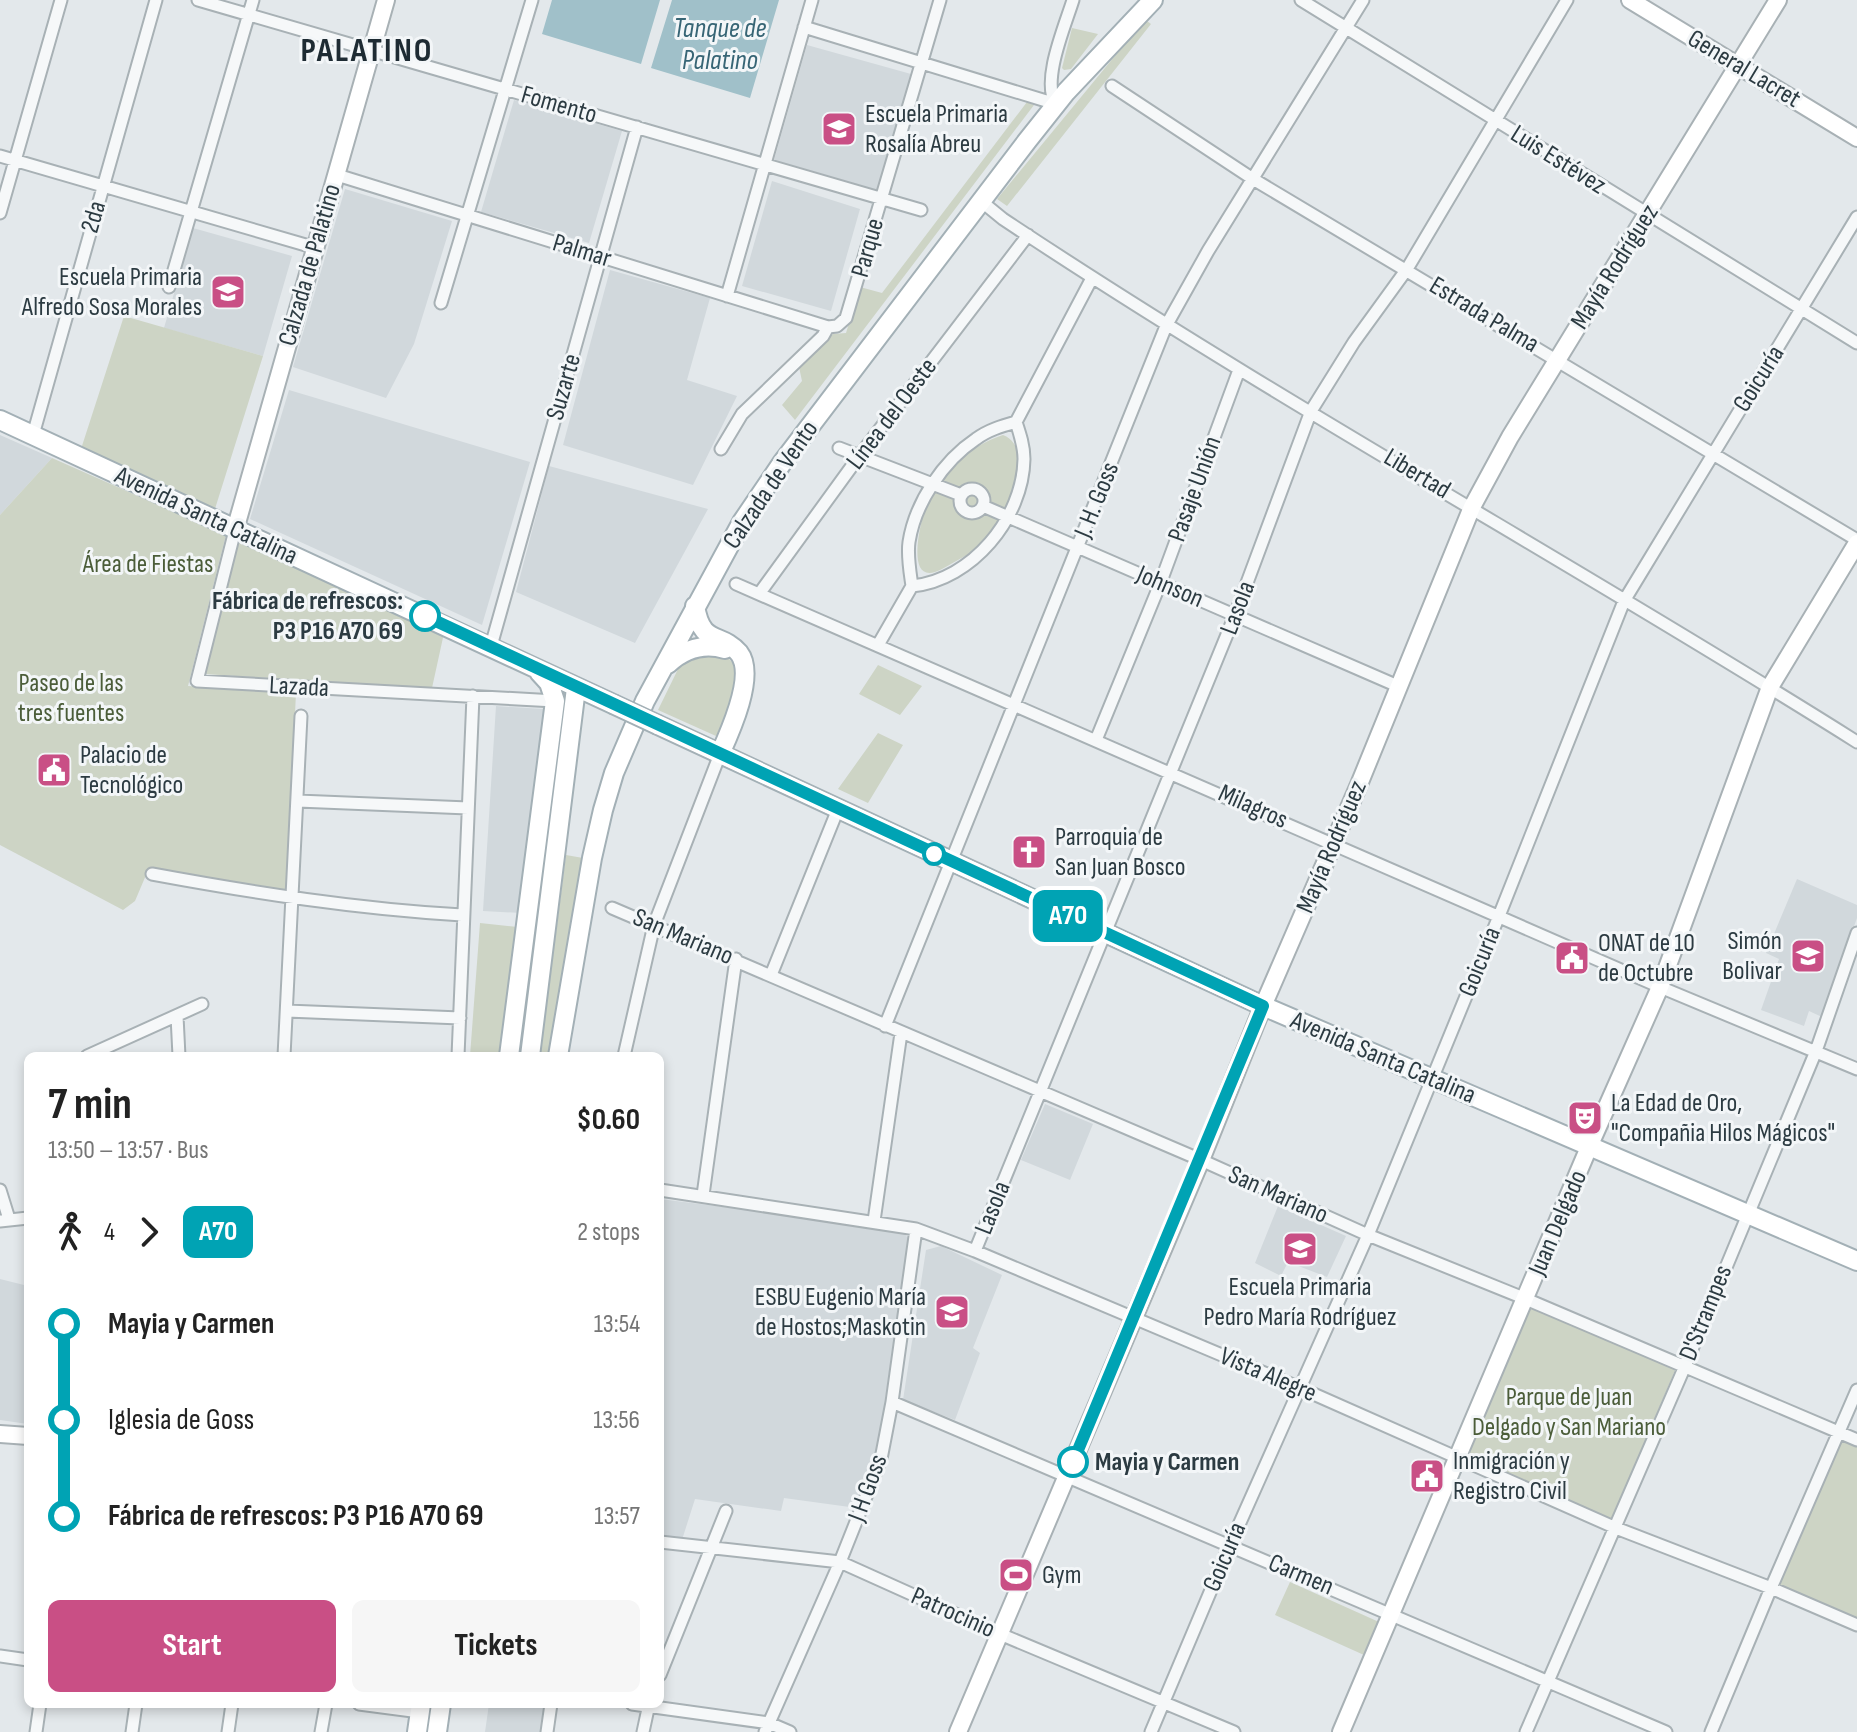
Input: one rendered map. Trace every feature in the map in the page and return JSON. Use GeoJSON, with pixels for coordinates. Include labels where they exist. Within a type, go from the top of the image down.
{"type":"FeatureCollection","features":[{"type":"Feature","properties":{"kind":"main road","name":"Calzada de Palatino"},"geometry":{"type":"LineString","coordinates":[[235,530],[386,0]]}},
{"type":"Feature","properties":{"kind":"main road","name":"Calzada de Vento"},"geometry":{"type":"LineString","coordinates":[[559,1051],[592,858],[619,761],[660,672],[742,522],[782,463],[1056,104],[1153,0]]}},
{"type":"Feature","properties":{"kind":"main road","name":"General Lacret"},"geometry":{"type":"LineString","coordinates":[[1630,0],[1857,138]]}},
{"type":"Feature","properties":{"kind":"main road","name":"Mayía Rodríguez"},"geometry":{"type":"LineString","coordinates":[[958,1732],[1400,687],[1472,507],[1510,437],[1778,0]]}},
{"type":"Feature","properties":{"kind":"main road","name":"Avenida Santa Catalina"},"geometry":{"type":"LineString","coordinates":[[0,420],[1263,1006],[1857,1261]]}},
{"type":"Feature","properties":{"kind":"main road","name":"Juan Delgado"},"geometry":{"type":"LineString","coordinates":[[1341,1732],[1660,987],[1770,687],[1857,541]]}},
{"type":"Feature","properties":{"kind":"main road"},"geometry":{"type":"LineString","coordinates":[[695,606],[698,622],[704,631],[738,652],[743,663],[743,691],[720,754]]}},
{"type":"Feature","properties":{"kind":"main road"},"geometry":{"type":"LineString","coordinates":[[660,672],[686,651],[717,646],[733,653],[744,676]]}},
{"type":"Feature","properties":{"kind":"main road"},"geometry":{"type":"LineString","coordinates":[[510,1052],[555,701],[549,683],[534,667]]}},
{"type":"Feature","properties":{"kind":"main road"},"geometry":{"type":"LineString","coordinates":[[530,1052],[576,688],[567,689],[555,701]]}},
{"type":"Feature","properties":{"kind":"main road"},"geometry":{"type":"LineString","coordinates":[[0,1434],[24,1436]]}},
{"type":"Feature","properties":{"kind":"main road"},"geometry":{"type":"LineString","coordinates":[[417,1732],[421,1708]]}},
{"type":"Feature","properties":{"kind":"main road"},"geometry":{"type":"LineString","coordinates":[[437,1732],[440,1708]]}},
{"type":"Feature","properties":{"kind":"street"},"geometry":{"type":"LineString","coordinates":[[0,213],[61,0]]}},
{"type":"Feature","properties":{"kind":"street","name":"2da"},"geometry":{"type":"LineString","coordinates":[[33,435],[156,0]]}},
{"type":"Feature","properties":{"kind":"street","name":"Fomento"},"geometry":{"type":"LineString","coordinates":[[198,0],[921,210]]}},
{"type":"Feature","properties":{"kind":"street"},"geometry":{"type":"LineString","coordinates":[[169,287],[253,0]]}},
{"type":"Feature","properties":{"kind":"street"},"geometry":{"type":"LineString","coordinates":[[441,303],[532,0]]}},
{"type":"Feature","properties":{"kind":"street"},"geometry":{"type":"LineString","coordinates":[[727,296],[812,0]]}},
{"type":"Feature","properties":{"kind":"street","name":"Parque"},"geometry":{"type":"LineString","coordinates":[[721,449],[742,414],[823,336],[828,327],[837,326],[846,318],[940,0]]}},
{"type":"Feature","properties":{"kind":"street"},"geometry":{"type":"LineString","coordinates":[[1056,104],[1051,92],[1051,77],[1073,0]]}},
{"type":"Feature","properties":{"kind":"street","name":"Luis Estévez"},"geometry":{"type":"LineString","coordinates":[[1301,0],[1857,343]]}},
{"type":"Feature","properties":{"kind":"street","name":"J. H. Goss"},"geometry":{"type":"LineString","coordinates":[[885,1026],[1166,326],[1363,0]]}},
{"type":"Feature","properties":{"kind":"street","name":"Lasola"},"geometry":{"type":"LineString","coordinates":[[975,1251],[1235,615],[1311,411],[1354,342],[1407,269],[1567,0]]}},
{"type":"Feature","properties":{"kind":"street"},"geometry":{"type":"LineString","coordinates":[[804,27],[1056,104]]}},
{"type":"Feature","properties":{"kind":"street","name":"Estrada Palma"},"geometry":{"type":"LineString","coordinates":[[1112,86],[1253,179],[1857,541]]}},
{"type":"Feature","properties":{"kind":"street","name":"Suzarte"},"geometry":{"type":"LineString","coordinates":[[491,646],[637,127]]}},
{"type":"Feature","properties":{"kind":"street"},"geometry":{"type":"LineString","coordinates":[[0,156],[316,248]]}},
{"type":"Feature","properties":{"kind":"street","name":"Palmar"},"geometry":{"type":"LineString","coordinates":[[337,175],[828,327]]}},
{"type":"Feature","properties":{"kind":"street","name":"Libertad"},"geometry":{"type":"LineString","coordinates":[[981,201],[1166,326],[1472,507],[1857,742]]}},
{"type":"Feature","properties":{"kind":"street","name":"Goicuría"},"geometry":{"type":"LineString","coordinates":[[1151,1732],[1230,1545],[1368,1235],[1624,601],[1857,217]]}},
{"type":"Feature","properties":{"kind":"street","name":"Línea del Oeste"},"geometry":{"type":"LineString","coordinates":[[759,594],[860,455],[1028,235]]}},
{"type":"Feature","properties":{"kind":"street"},"geometry":{"type":"LineString","coordinates":[[912,586],[938,579],[972,559],[996,536],[1008,516],[1023,474],[1024,449],[1016,422],[1092,278]]}},
{"type":"Feature","properties":{"kind":"street","name":"Pasaje Unión"},"geometry":{"type":"LineString","coordinates":[[1096,740],[1160,584],[1239,370]]}},
{"type":"Feature","properties":{"kind":"street"},"geometry":{"type":"LineString","coordinates":[[878,645],[912,586],[908,545],[915,517],[934,484],[950,461],[975,439],[1016,422]]}},
{"type":"Feature","properties":{"kind":"street","name":"Johnson"},"geometry":{"type":"LineString","coordinates":[[839,448],[961,495],[960,503],[967,512],[975,513],[983,506],[1008,516],[1400,687]]}},
{"type":"Feature","properties":{"kind":"street","name":"Lazada"},"geometry":{"type":"LineString","coordinates":[[235,530],[197,681],[555,701]]}},
{"type":"Feature","properties":{"kind":"street","name":"Milagros"},"geometry":{"type":"LineString","coordinates":[[736,584],[1660,987],[1857,1069]]}},
{"type":"Feature","properties":{"kind":"street"},"geometry":{"type":"LineString","coordinates":[[458,1052],[473,696]]}},
{"type":"Feature","properties":{"kind":"street"},"geometry":{"type":"LineString","coordinates":[[284,1052],[301,716]]}},
{"type":"Feature","properties":{"kind":"street"},"geometry":{"type":"LineString","coordinates":[[625,1052],[654,925],[720,754]]}},
{"type":"Feature","properties":{"kind":"street"},"geometry":{"type":"LineString","coordinates":[[298,801],[468,808]]}},
{"type":"Feature","properties":{"kind":"street"},"geometry":{"type":"LineString","coordinates":[[771,975],[838,809]]}},
{"type":"Feature","properties":{"kind":"street"},"geometry":{"type":"LineString","coordinates":[[152,874],[294,899],[462,915]]}},
{"type":"Feature","properties":{"kind":"street","name":"San Mariano"},"geometry":{"type":"LineString","coordinates":[[612,908],[1201,1160],[1368,1235],[1857,1440]]}},
{"type":"Feature","properties":{"kind":"street","name":"D'Strampes"},"geometry":{"type":"LineString","coordinates":[[1526,1732],[1685,1366],[1816,1051],[1857,933]]}},
{"type":"Feature","properties":{"kind":"street"},"geometry":{"type":"LineString","coordinates":[[703,1195],[736,959]]}},
{"type":"Feature","properties":{"kind":"street"},"geometry":{"type":"LineString","coordinates":[[94,1052],[202,1004]]}},
{"type":"Feature","properties":{"kind":"street"},"geometry":{"type":"LineString","coordinates":[[287,1011],[460,1018]]}},
{"type":"Feature","properties":{"kind":"street"},"geometry":{"type":"LineString","coordinates":[[177,1016],[179,1052]]}},
{"type":"Feature","properties":{"kind":"street"},"geometry":{"type":"LineString","coordinates":[[874,1221],[901,1033]]}},
{"type":"Feature","properties":{"kind":"street"},"geometry":{"type":"LineString","coordinates":[[0,1190],[5,1220]]}},
{"type":"Feature","properties":{"kind":"street","name":"Vista Alegre"},"geometry":{"type":"LineString","coordinates":[[664,1190],[916,1229],[1300,1388],[1616,1528],[1857,1625]]}},
{"type":"Feature","properties":{"kind":"street","name":"J H Goss"},"geometry":{"type":"LineString","coordinates":[[767,1727],[840,1562],[881,1459],[916,1229]]}},
{"type":"Feature","properties":{"kind":"street"},"geometry":{"type":"LineString","coordinates":[[1711,1732],[1857,1390]]}},
{"type":"Feature","properties":{"kind":"street","name":"Carmen"},"geometry":{"type":"LineString","coordinates":[[892,1402],[1666,1732]]}},
{"type":"Feature","properties":{"kind":"street"},"geometry":{"type":"LineString","coordinates":[[664,1665],[726,1511]]}},
{"type":"Feature","properties":{"kind":"street","name":"Patrocinio"},"geometry":{"type":"LineString","coordinates":[[664,1542],[840,1562],[1000,1634],[1234,1732]]}},
{"type":"Feature","properties":{"kind":"street"},"geometry":{"type":"LineString","coordinates":[[0,1656],[24,1659]]}},
{"type":"Feature","properties":{"kind":"street"},"geometry":{"type":"LineString","coordinates":[[36,1732],[39,1708]]}},
{"type":"Feature","properties":{"kind":"street"},"geometry":{"type":"LineString","coordinates":[[132,1732],[135,1708]]}},
{"type":"Feature","properties":{"kind":"street"},"geometry":{"type":"LineString","coordinates":[[228,1732],[231,1708]]}},
{"type":"Feature","properties":{"kind":"street"},"geometry":{"type":"LineString","coordinates":[[321,1732],[325,1708]]}},
{"type":"Feature","properties":{"kind":"street"},"geometry":{"type":"LineString","coordinates":[[547,1732],[550,1708]]}},
{"type":"Feature","properties":{"kind":"street"},"geometry":{"type":"LineString","coordinates":[[643,1732],[647,1708]]}},
{"type":"Feature","properties":{"kind":"street"},"geometry":{"type":"LineString","coordinates":[[664,1708],[790,1732]]}},
{"type":"Feature","properties":{"kind":"shaded area","name":"Escuela Primaria Rosalía Abreu"},"geometry":{"type":"Polygon","coordinates":[[[807,45],[911,74],[877,190],[774,160],[807,45]]]}},
{"type":"Feature","properties":{"kind":"shaded area"},"geometry":{"type":"Polygon","coordinates":[[[514,100],[622,131],[589,243],[481,212],[514,100]]]}},
{"type":"Feature","properties":{"kind":"shaded area"},"geometry":{"type":"Polygon","coordinates":[[[772,181],[860,209],[831,311],[742,286],[772,181]]]}},
{"type":"Feature","properties":{"kind":"shaded area"},"geometry":{"type":"Polygon","coordinates":[[[345,189],[452,221],[414,344],[386,398],[293,367],[345,189]]]}},
{"type":"Feature","properties":{"kind":"shaded area","name":"Escuela Primaria Alfredo Sosa Morales"},"geometry":{"type":"Polygon","coordinates":[[[193,228],[292,256],[263,356],[164,328],[193,228]]]}},
{"type":"Feature","properties":{"kind":"shaded area"},"geometry":{"type":"Polygon","coordinates":[[[610,270],[710,298],[687,380],[737,396],[693,485],[563,445],[610,270]]]}},
{"type":"Feature","properties":{"kind":"shaded area"},"geometry":{"type":"Polygon","coordinates":[[[289,390],[530,462],[482,625],[250,519],[289,390]]]}},
{"type":"Feature","properties":{"kind":"shaded area"},"geometry":{"type":"Polygon","coordinates":[[[0,435],[52,458],[0,515],[0,435]]]}},
{"type":"Feature","properties":{"kind":"shaded area"},"geometry":{"type":"Polygon","coordinates":[[[549,466],[708,509],[635,643],[516,592],[549,466]]]}},
{"type":"Feature","properties":{"kind":"shaded area"},"geometry":{"type":"Polygon","coordinates":[[[496,706],[544,709],[548,714],[522,913],[483,911],[496,706]]]}},
{"type":"Feature","properties":{"kind":"shaded area","name":"Simón Bolivar"},"geometry":{"type":"Polygon","coordinates":[[[1797,879],[1857,905],[1857,918],[1822,1017],[1809,1011],[1804,1026],[1761,1010],[1779,959],[1766,953],[1797,879]]]}},
{"type":"Feature","properties":{"kind":"shaded area"},"geometry":{"type":"Polygon","coordinates":[[[1045,1104],[1093,1124],[1070,1180],[1021,1160],[1045,1104]]]}},
{"type":"Feature","properties":{"kind":"shaded area"},"geometry":{"type":"Polygon","coordinates":[[[664,1200],[900,1229],[908,1238],[877,1457],[857,1508],[784,1498],[781,1511],[695,1499],[681,1543],[664,1541],[664,1200]]]}},
{"type":"Feature","properties":{"kind":"shaded area","name":"Escuela Primaria Pedro María Rodríguez"},"geometry":{"type":"Polygon","coordinates":[[[1278,1206],[1346,1236],[1327,1277],[1288,1262],[1281,1276],[1255,1263],[1278,1206]]]}},
{"type":"Feature","properties":{"kind":"shaded area","name":"ESBU Eugenio María de Hostos;Maskotin"},"geometry":{"type":"Polygon","coordinates":[[[941,1246],[1002,1275],[973,1348],[980,1353],[955,1420],[903,1400],[926,1250],[941,1246]]]}},
{"type":"Feature","properties":{"kind":"shaded area"},"geometry":{"type":"Polygon","coordinates":[[[0,1279],[24,1285],[24,1423],[0,1420],[0,1279]]]}},
{"type":"Feature","properties":{"kind":"shaded area"},"geometry":{"type":"Polygon","coordinates":[[[488,1708],[543,1708],[540,1732],[485,1732],[488,1708]]]}},
{"type":"Feature","properties":{"kind":"green space"},"geometry":{"type":"Polygon","coordinates":[[[1147,21],[1151,24],[1007,206],[997,199],[1128,40],[1147,21]]]}},
{"type":"Feature","properties":{"kind":"green space"},"geometry":{"type":"Polygon","coordinates":[[[1072,28],[1098,34],[1071,69],[1064,70],[1062,68],[1072,28]]]}},
{"type":"Feature","properties":{"kind":"green space"},"geometry":{"type":"Polygon","coordinates":[[[1027,102],[1034,105],[795,420],[782,405],[802,381],[799,367],[833,334],[846,333],[860,287],[882,293],[1027,102]]]}},
{"type":"Feature","properties":{"kind":"green space"},"geometry":{"type":"Polygon","coordinates":[[[124,316],[263,356],[214,512],[81,449],[124,316]]]}},
{"type":"Feature","properties":{"kind":"green space"},"geometry":{"type":"Polygon","coordinates":[[[1003,435],[1013,442],[1018,454],[1018,468],[1009,500],[995,528],[983,543],[966,555],[942,569],[930,573],[923,571],[917,554],[918,542],[925,509],[937,485],[967,454],[1003,435]]]}},
{"type":"Feature","properties":{"kind":"green space"},"geometry":{"type":"Polygon","coordinates":[[[52,458],[226,535],[188,686],[296,692],[287,893],[149,868],[135,901],[123,910],[0,845],[0,515],[52,458]]]}},
{"type":"Feature","properties":{"kind":"green space"},"geometry":{"type":"Polygon","coordinates":[[[238,540],[444,633],[432,688],[204,674],[238,540]]]}},
{"type":"Feature","properties":{"kind":"green space"},"geometry":{"type":"Polygon","coordinates":[[[694,655],[724,655],[733,663],[739,677],[734,705],[716,736],[658,710],[680,665],[694,655]]]}},
{"type":"Feature","properties":{"kind":"green space"},"geometry":{"type":"Polygon","coordinates":[[[878,665],[922,686],[900,715],[859,694],[878,665]]]}},
{"type":"Feature","properties":{"kind":"green space"},"geometry":{"type":"Polygon","coordinates":[[[563,726],[525,1052],[520,1052],[563,726]]]}},
{"type":"Feature","properties":{"kind":"green space"},"geometry":{"type":"Polygon","coordinates":[[[878,733],[903,745],[868,803],[838,789],[878,733]]]}},
{"type":"Feature","properties":{"kind":"green space"},"geometry":{"type":"Polygon","coordinates":[[[566,855],[583,858],[554,1033],[548,1052],[541,1052],[566,855]]]}},
{"type":"Feature","properties":{"kind":"green space"},"geometry":{"type":"Polygon","coordinates":[[[480,923],[518,927],[502,1052],[470,1052],[480,923]]]}},
{"type":"Feature","properties":{"kind":"green space","name":"Parque de Juan Delgado y San Mariano"},"geometry":{"type":"Polygon","coordinates":[[[1527,1305],[1676,1368],[1612,1519],[1463,1456],[1527,1305]]]}},
{"type":"Feature","properties":{"kind":"green space"},"geometry":{"type":"Polygon","coordinates":[[[1838,1432],[1857,1440],[1857,1625],[1771,1588],[1838,1432]]]}},
{"type":"Feature","properties":{"kind":"green space"},"geometry":{"type":"Polygon","coordinates":[[[1290,1582],[1379,1622],[1364,1655],[1275,1615],[1290,1582]]]}},
{"type":"Feature","properties":{"kind":"water","name":"Tanque de Palatino"},"geometry":{"type":"Polygon","coordinates":[[[552,0],[660,0],[641,64],[542,34],[552,0]]]}},
{"type":"Feature","properties":{"kind":"water","name":"Tanque de Palatino"},"geometry":{"type":"Polygon","coordinates":[[[672,0],[779,0],[750,98],[651,68],[672,0]]]}},
{"type":"Feature","properties":{"kind":"bus line","name":"A70"},"geometry":{"type":"LineString","coordinates":[[425,616],[1263,1006],[1073,1462]]}},
{"type":"Feature","properties":{"kind":"place","name":"Escuela Primaria Rosalía Abreu"},"geometry":{"type":"Point","coordinates":[839,129]}},
{"type":"Feature","properties":{"kind":"place","name":"Escuela Primaria Alfredo Sosa Morales"},"geometry":{"type":"Point","coordinates":[228,292]}},
{"type":"Feature","properties":{"kind":"place","name":"Fábrica de refrescos: P3 P16 A70 69"},"geometry":{"type":"Point","coordinates":[425,616]}},
{"type":"Feature","properties":{"kind":"place","name":"Palacio de Tecnológico"},"geometry":{"type":"Point","coordinates":[54,770]}},
{"type":"Feature","properties":{"kind":"place","name":"Parroquia de San Juan Bosco"},"geometry":{"type":"Point","coordinates":[1029,852]}},
{"type":"Feature","properties":{"kind":"place","name":"Simón Bolivar"},"geometry":{"type":"Point","coordinates":[1808,956]}},
{"type":"Feature","properties":{"kind":"place","name":"ONAT de 10 de Octubre"},"geometry":{"type":"Point","coordinates":[1572,958]}},
{"type":"Feature","properties":{"kind":"place","name":"La Edad de Oro, \"Compañia Hilos Mágicos\""},"geometry":{"type":"Point","coordinates":[1585,1118]}},
{"type":"Feature","properties":{"kind":"place","name":"Escuela Primaria Pedro María Rodríguez"},"geometry":{"type":"Point","coordinates":[1300,1249]}},
{"type":"Feature","properties":{"kind":"place","name":"ESBU Eugenio María de Hostos;Maskotin"},"geometry":{"type":"Point","coordinates":[952,1312]}},
{"type":"Feature","properties":{"kind":"place","name":"Mayia y Carmen"},"geometry":{"type":"Point","coordinates":[1073,1462]}},
{"type":"Feature","properties":{"kind":"place","name":"Inmigración y Registro Civil"},"geometry":{"type":"Point","coordinates":[1427,1476]}},
{"type":"Feature","properties":{"kind":"place","name":"Gym"},"geometry":{"type":"Point","coordinates":[1016,1575]}},
{"type":"Feature","properties":{"kind":"district","name":"PALATINO"},"geometry":{"type":"Point","coordinates":[367,50]}},
{"type":"Feature","properties":{"kind":"park label","name":"Área de Fiestas"},"geometry":{"type":"Point","coordinates":[148,564]}},
{"type":"Feature","properties":{"kind":"park label","name":"Paseo de las tres fuentes"},"geometry":{"type":"Point","coordinates":[71,698]}}]}
